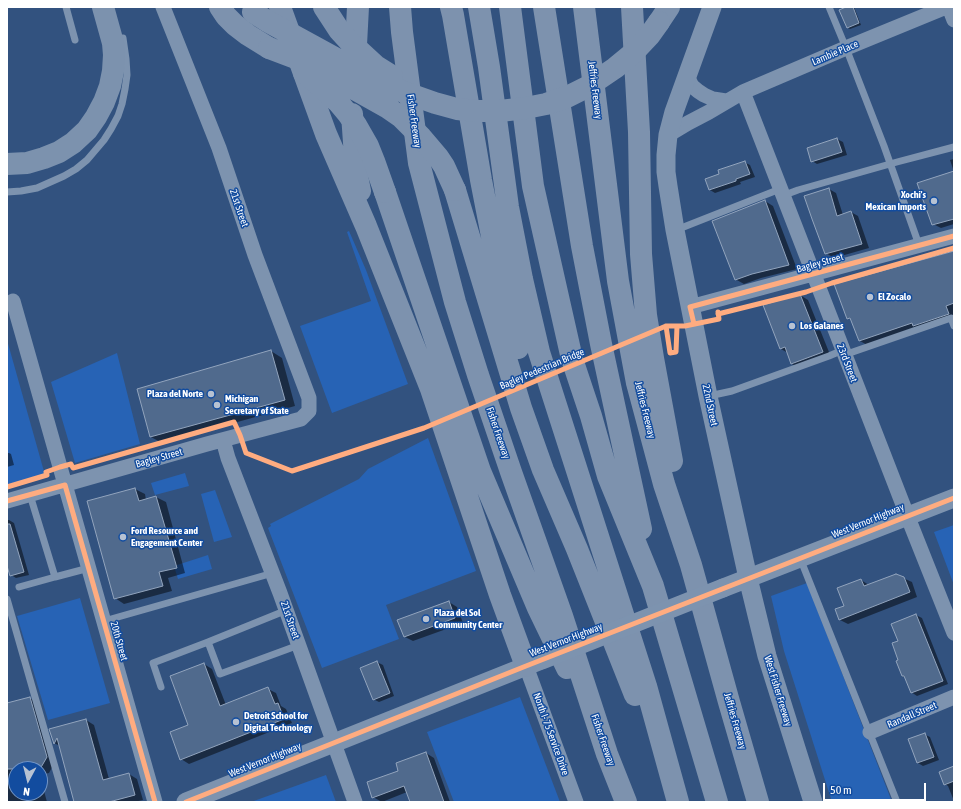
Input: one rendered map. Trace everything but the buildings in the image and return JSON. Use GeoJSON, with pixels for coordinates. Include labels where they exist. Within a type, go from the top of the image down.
{"type":"FeatureCollection","features":[{"type":"Feature","properties":{"kind":"highway"},"geometry":{"type":"LineString","coordinates":[[7,164],[27,163],[59,152],[87,130],[96,117],[110,86],[114,55],[113,43],[103,7]]}},
{"type":"Feature","properties":{"kind":"highway"},"geometry":{"type":"LineString","coordinates":[[220,7],[235,25],[316,82],[338,102],[356,125],[368,146],[480,471],[538,608],[607,754]]}},
{"type":"Feature","properties":{"kind":"highway"},"geometry":{"type":"LineString","coordinates":[[280,7],[326,134],[366,226],[431,389],[500,595],[534,663]]}},
{"type":"Feature","properties":{"kind":"highway"},"geometry":{"type":"LineString","coordinates":[[324,7],[339,30],[376,66],[435,103]]}},
{"type":"Feature","properties":{"kind":"highway"},"geometry":{"type":"LineString","coordinates":[[358,7],[352,115],[356,171],[366,226]]}},
{"type":"Feature","properties":{"kind":"highway","name":"Fisher Freeway"},"geometry":{"type":"LineString","coordinates":[[400,7],[419,163],[455,302],[478,375],[562,616],[607,754],[626,802]]}},
{"type":"Feature","properties":{"kind":"highway"},"geometry":{"type":"LineString","coordinates":[[451,7],[480,180],[497,262],[533,403],[577,549]]}},
{"type":"Feature","properties":{"kind":"highway"},"geometry":{"type":"LineString","coordinates":[[479,7],[489,67],[508,207],[522,279],[539,352],[646,686],[677,802]]}},
{"type":"Feature","properties":{"kind":"highway"},"geometry":{"type":"LineString","coordinates":[[510,7],[533,186],[572,359],[591,416],[608,476],[653,586]]}},
{"type":"Feature","properties":{"kind":"highway"},"geometry":{"type":"LineString","coordinates":[[544,7],[582,246],[653,586],[717,802]]}},
{"type":"Feature","properties":{"kind":"highway","name":"Jeffries Freeway"},"geometry":{"type":"LineString","coordinates":[[584,7],[618,281],[637,383],[664,484],[691,564],[758,802]]}},
{"type":"Feature","properties":{"kind":"highway"},"geometry":{"type":"LineString","coordinates":[[632,7],[639,132],[641,254],[646,315],[691,564]]}},
{"type":"Feature","properties":{"kind":"highway"},"geometry":{"type":"LineString","coordinates":[[250,10],[267,21],[375,80],[435,103],[457,109],[477,111],[500,111],[546,104],[567,97],[587,87],[615,68],[632,54],[649,36],[664,14]]}},
{"type":"Feature","properties":{"kind":"highway"},"geometry":{"type":"LineString","coordinates":[[267,47],[306,62],[388,108],[401,117],[421,136],[438,156],[444,166],[456,190],[524,415],[543,470],[577,549],[677,802]]}},
{"type":"Feature","properties":{"kind":"street","name":"21st Street"},"geometry":{"type":"LineString","coordinates":[[163,7],[219,148],[255,255],[309,398],[309,411]]}},
{"type":"Feature","properties":{"kind":"street","name":"22nd Street"},"geometry":{"type":"LineString","coordinates":[[712,7],[674,112],[668,135],[666,172],[675,230],[690,307],[748,578]]}},
{"type":"Feature","properties":{"kind":"street"},"geometry":{"type":"LineString","coordinates":[[948,7],[954,20]]}},
{"type":"Feature","properties":{"kind":"street","name":"Lambie Place"},"geometry":{"type":"LineString","coordinates":[[668,135],[742,92],[948,7]]}},
{"type":"Feature","properties":{"kind":"street"},"geometry":{"type":"LineString","coordinates":[[688,73],[692,86],[698,91],[704,95],[726,102]]}},
{"type":"Feature","properties":{"kind":"street","name":"23rd Street"},"geometry":{"type":"LineString","coordinates":[[742,92],[954,633]]}},
{"type":"Feature","properties":{"kind":"street","name":"Bagley Street"},"geometry":{"type":"LineString","coordinates":[[690,307],[954,236]]}},
{"type":"Feature","properties":{"kind":"street","name":"20th Street"},"geometry":{"type":"LineString","coordinates":[[13,301],[155,802]]}},
{"type":"Feature","properties":{"kind":"street","name":"Bagley Street"},"geometry":{"type":"LineString","coordinates":[[7,501],[301,419],[309,411]]}},
{"type":"Feature","properties":{"kind":"street","name":"21st Street"},"geometry":{"type":"LineString","coordinates":[[223,440],[228,458],[273,573],[354,802]]}},
{"type":"Feature","properties":{"kind":"street","name":"West Vernor Highway"},"geometry":{"type":"LineString","coordinates":[[186,802],[333,742],[907,515],[954,498]]}},
{"type":"Feature","properties":{"kind":"street","name":"West Fisher Freeway"},"geometry":{"type":"LineString","coordinates":[[748,578],[768,656],[813,802]]}},
{"type":"Feature","properties":{"kind":"street","name":"North I- 75 Service Drive"},"geometry":{"type":"LineString","coordinates":[[534,663],[576,802]]}},
{"type":"Feature","properties":{"kind":"street","name":"Randall Street"},"geometry":{"type":"LineString","coordinates":[[870,732],[954,697]]}},
{"type":"Feature","properties":{"kind":"lane"},"geometry":{"type":"LineString","coordinates":[[66,7],[75,40]]}},
{"type":"Feature","properties":{"kind":"lane"},"geometry":{"type":"LineString","coordinates":[[830,7],[890,164],[919,245]]}},
{"type":"Feature","properties":{"kind":"lane"},"geometry":{"type":"LineString","coordinates":[[7,192],[37,188],[64,176],[87,160],[104,140],[118,116],[125,89],[126,59],[122,34]]}},
{"type":"Feature","properties":{"kind":"lane"},"geometry":{"type":"LineString","coordinates":[[675,230],[781,193],[798,190],[954,147]]}},
{"type":"Feature","properties":{"kind":"lane"},"geometry":{"type":"LineString","coordinates":[[708,396],[732,391],[829,356],[844,353],[951,318],[953,322]]}},
{"type":"Feature","properties":{"kind":"lane"},"geometry":{"type":"LineString","coordinates":[[30,495],[55,577]]}},
{"type":"Feature","properties":{"kind":"lane"},"geometry":{"type":"LineString","coordinates":[[800,558],[897,802]]}},
{"type":"Feature","properties":{"kind":"lane"},"geometry":{"type":"LineString","coordinates":[[19,587],[89,568]]}},
{"type":"Feature","properties":{"kind":"lane"},"geometry":{"type":"LineString","coordinates":[[104,621],[273,573]]}},
{"type":"Feature","properties":{"kind":"lane"},"geometry":{"type":"LineString","coordinates":[[7,599],[65,802]]}},
{"type":"Feature","properties":{"kind":"lane"},"geometry":{"type":"LineString","coordinates":[[161,687],[153,663],[286,610]]}},
{"type":"Feature","properties":{"kind":"lane"},"geometry":{"type":"LineString","coordinates":[[208,642],[220,674],[299,645]]}},
{"type":"Feature","properties":{"kind":"shaded area"},"geometry":{"type":"Polygon","coordinates":[[[349,231],[366,270],[408,384],[332,413],[300,326],[371,301],[347,232],[349,231]]]}},
{"type":"Feature","properties":{"kind":"shaded area"},"geometry":{"type":"Polygon","coordinates":[[[7,340],[45,475],[7,485],[7,340]]]}},
{"type":"Feature","properties":{"kind":"shaded area"},"geometry":{"type":"Polygon","coordinates":[[[117,353],[140,444],[75,463],[51,382],[117,353]]]}},
{"type":"Feature","properties":{"kind":"shaded area"},"geometry":{"type":"Polygon","coordinates":[[[428,438],[476,571],[386,605],[399,639],[322,668],[268,528],[271,526],[270,524],[359,479],[368,469],[428,438]]]}},
{"type":"Feature","properties":{"kind":"shaded area"},"geometry":{"type":"Polygon","coordinates":[[[185,473],[189,486],[155,495],[151,483],[185,473]]]}},
{"type":"Feature","properties":{"kind":"shaded area"},"geometry":{"type":"Polygon","coordinates":[[[215,490],[232,537],[214,542],[201,494],[215,490]]]}},
{"type":"Feature","properties":{"kind":"shaded area"},"geometry":{"type":"Polygon","coordinates":[[[954,525],[954,585],[934,532],[954,525]]]}},
{"type":"Feature","properties":{"kind":"shaded area"},"geometry":{"type":"Polygon","coordinates":[[[208,555],[212,569],[178,579],[174,566],[208,555]]]}},
{"type":"Feature","properties":{"kind":"shaded area"},"geometry":{"type":"Polygon","coordinates":[[[807,583],[892,802],[832,802],[784,651],[771,596],[807,583]]]}},
{"type":"Feature","properties":{"kind":"shaded area"},"geometry":{"type":"Polygon","coordinates":[[[80,598],[110,703],[48,720],[17,616],[80,598]]]}},
{"type":"Feature","properties":{"kind":"shaded area"},"geometry":{"type":"Polygon","coordinates":[[[520,697],[560,802],[454,802],[427,732],[520,697]]]}},
{"type":"Feature","properties":{"kind":"shaded area"},"geometry":{"type":"Polygon","coordinates":[[[326,775],[336,802],[251,802],[326,775]]]}},
{"type":"Feature","properties":{"kind":"cycle path"},"geometry":{"type":"LineString","coordinates":[[694,324],[690,307],[954,236]]}},
{"type":"Feature","properties":{"kind":"cycle path"},"geometry":{"type":"LineString","coordinates":[[718,314],[806,292],[832,283],[954,248]]}},
{"type":"Feature","properties":{"kind":"cycle path"},"geometry":{"type":"LineString","coordinates":[[666,326],[670,353],[676,352],[677,326],[685,326],[719,319],[718,312]]}},
{"type":"Feature","properties":{"kind":"cycle path","name":"Bagley Pedestrian Bridge"},"geometry":{"type":"LineString","coordinates":[[7,487],[47,475],[46,472],[60,467],[71,464],[73,468],[234,422],[246,453],[292,471],[424,428],[666,326],[677,326]]}},
{"type":"Feature","properties":{"kind":"cycle path"},"geometry":{"type":"LineString","coordinates":[[7,501],[65,485],[155,802]]}},
{"type":"Feature","properties":{"kind":"cycle path"},"geometry":{"type":"LineString","coordinates":[[186,802],[526,666],[954,498]]}},
{"type":"Feature","properties":{"kind":"place","name":"Xochi's Mexican Imports"},"geometry":{"type":"Point","coordinates":[934,201]}},
{"type":"Feature","properties":{"kind":"place","name":"El Zocalo"},"geometry":{"type":"Point","coordinates":[870,297]}},
{"type":"Feature","properties":{"kind":"place","name":"Los Galanes"},"geometry":{"type":"Point","coordinates":[792,326]}},
{"type":"Feature","properties":{"kind":"place","name":"Plaza del Norte"},"geometry":{"type":"Point","coordinates":[211,394]}},
{"type":"Feature","properties":{"kind":"place","name":"Michigan Secretary of State"},"geometry":{"type":"Point","coordinates":[217,405]}},
{"type":"Feature","properties":{"kind":"place","name":"Ford Resource and Engagement Center"},"geometry":{"type":"Point","coordinates":[123,537]}},
{"type":"Feature","properties":{"kind":"place","name":"Plaza del Sol Community Center"},"geometry":{"type":"Point","coordinates":[426,619]}},
{"type":"Feature","properties":{"kind":"place","name":"Detroit School for Digital Technology"},"geometry":{"type":"Point","coordinates":[236,722]}}]}
